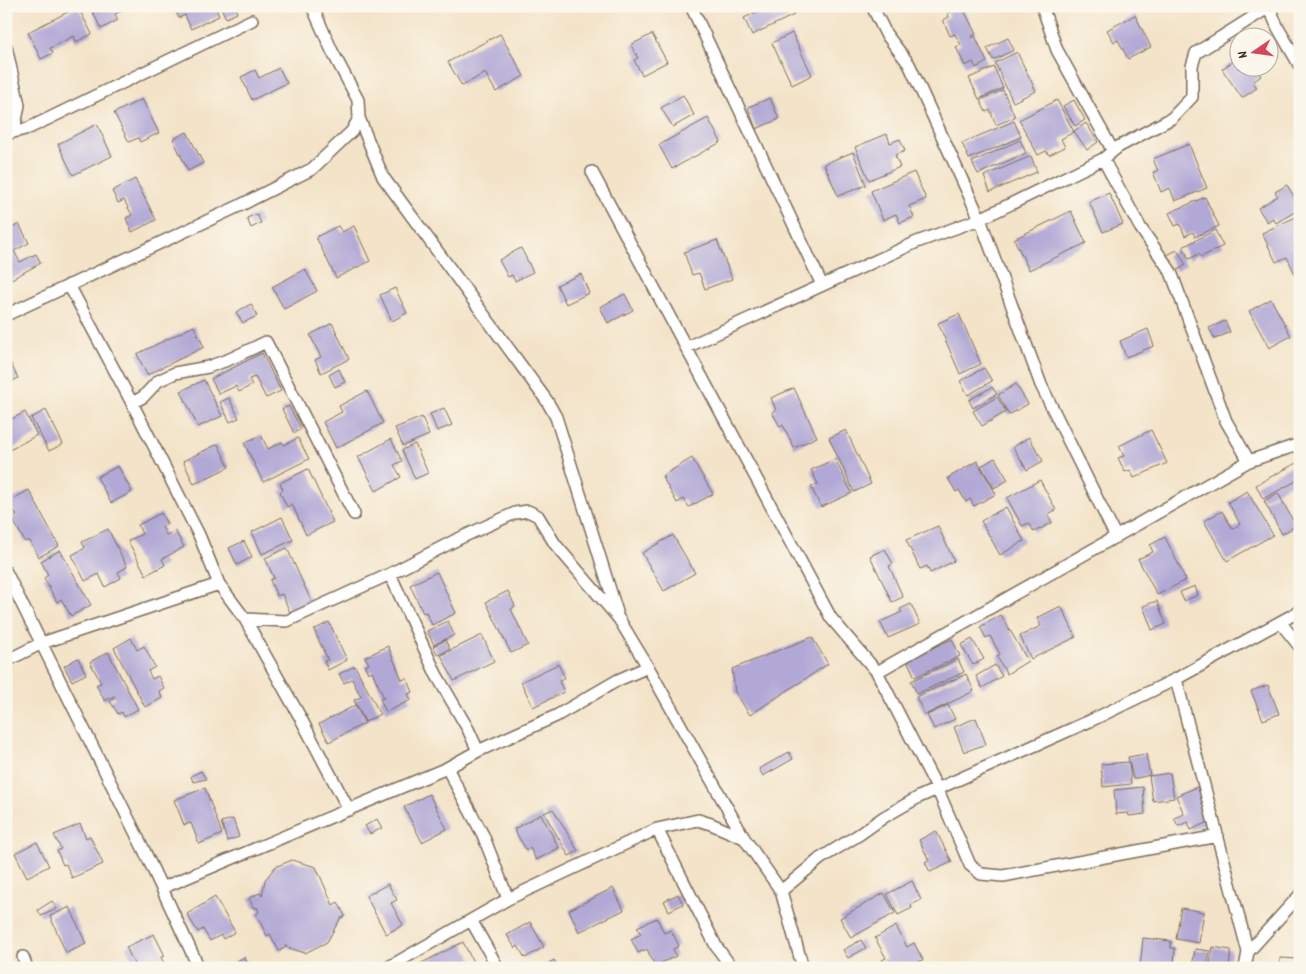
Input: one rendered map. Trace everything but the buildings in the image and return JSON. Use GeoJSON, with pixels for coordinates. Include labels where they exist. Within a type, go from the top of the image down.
{"type":"FeatureCollection","features":[{"type":"Feature","properties":{"kind":"street"},"geometry":{"type":"LineString","coordinates":[[312,6],[332,51],[358,100],[359,118],[383,177],[547,401],[556,416],[619,619]]}},
{"type":"Feature","properties":{"kind":"street"},"geometry":{"type":"LineString","coordinates":[[691,6],[822,285]]}},
{"type":"Feature","properties":{"kind":"street"},"geometry":{"type":"LineString","coordinates":[[872,6],[886,34],[909,64],[980,219],[1041,385],[1116,537]]}},
{"type":"Feature","properties":{"kind":"street"},"geometry":{"type":"LineString","coordinates":[[1042,6],[1057,50],[1112,151]]}},
{"type":"Feature","properties":{"kind":"street"},"geometry":{"type":"LineString","coordinates":[[687,347],[917,242],[980,219],[1103,159],[1112,151],[1172,118],[1192,97],[1192,66],[1196,53],[1270,7],[1278,28],[1300,66]]}},
{"type":"Feature","properties":{"kind":"street"},"geometry":{"type":"LineString","coordinates":[[10,133],[29,128],[252,20]]}},
{"type":"Feature","properties":{"kind":"street"},"geometry":{"type":"LineString","coordinates":[[6,47],[19,105],[10,133]]}},
{"type":"Feature","properties":{"kind":"street"},"geometry":{"type":"LineString","coordinates":[[6,315],[239,206],[312,168],[352,131],[359,118]]}},
{"type":"Feature","properties":{"kind":"street"},"geometry":{"type":"LineString","coordinates":[[1103,159],[1140,227],[1171,272],[1226,421],[1249,462]]}},
{"type":"Feature","properties":{"kind":"street"},"geometry":{"type":"LineString","coordinates":[[592,172],[831,618],[876,672],[937,788],[970,866],[981,874],[1003,876],[1218,836]]}},
{"type":"Feature","properties":{"kind":"street"},"geometry":{"type":"LineString","coordinates":[[69,285],[199,535],[219,584],[245,619],[349,810]]}},
{"type":"Feature","properties":{"kind":"street"},"geometry":{"type":"LineString","coordinates":[[132,403],[143,397],[158,381],[175,373],[208,367],[266,342],[354,514]]}},
{"type":"Feature","properties":{"kind":"street"},"geometry":{"type":"LineString","coordinates":[[876,672],[1249,462],[1300,444]]}},
{"type":"Feature","properties":{"kind":"street"},"geometry":{"type":"LineString","coordinates":[[245,619],[287,621],[390,574],[458,539],[515,513],[528,511],[538,516],[555,544],[619,619],[744,838],[781,891],[803,968]]}},
{"type":"Feature","properties":{"kind":"street"},"geometry":{"type":"LineString","coordinates":[[6,572],[162,888],[198,968]]}},
{"type":"Feature","properties":{"kind":"street"},"geometry":{"type":"LineString","coordinates":[[390,574],[436,674],[468,729],[478,751]]}},
{"type":"Feature","properties":{"kind":"street"},"geometry":{"type":"LineString","coordinates":[[6,661],[42,643],[219,584]]}},
{"type":"Feature","properties":{"kind":"street"},"geometry":{"type":"LineString","coordinates":[[781,891],[820,858],[884,817],[937,788],[1092,720],[1176,679],[1300,611]]}},
{"type":"Feature","properties":{"kind":"street"},"geometry":{"type":"LineString","coordinates":[[1280,622],[1300,646]]}},
{"type":"Feature","properties":{"kind":"street"},"geometry":{"type":"LineString","coordinates":[[162,888],[447,768],[478,751],[556,716],[618,680],[648,667]]}},
{"type":"Feature","properties":{"kind":"street"},"geometry":{"type":"LineString","coordinates":[[1176,679],[1248,952],[1245,968]]}},
{"type":"Feature","properties":{"kind":"street"},"geometry":{"type":"LineString","coordinates":[[447,768],[483,835],[508,899]]}},
{"type":"Feature","properties":{"kind":"street"},"geometry":{"type":"LineString","coordinates":[[386,968],[508,899],[656,829],[698,820],[744,838]]}},
{"type":"Feature","properties":{"kind":"street"},"geometry":{"type":"LineString","coordinates":[[656,829],[716,946],[732,968]]}},
{"type":"Feature","properties":{"kind":"street"},"geometry":{"type":"LineString","coordinates":[[1248,952],[1300,895]]}},
{"type":"Feature","properties":{"kind":"street"},"geometry":{"type":"LineString","coordinates":[[471,920],[498,968]]}}]}
